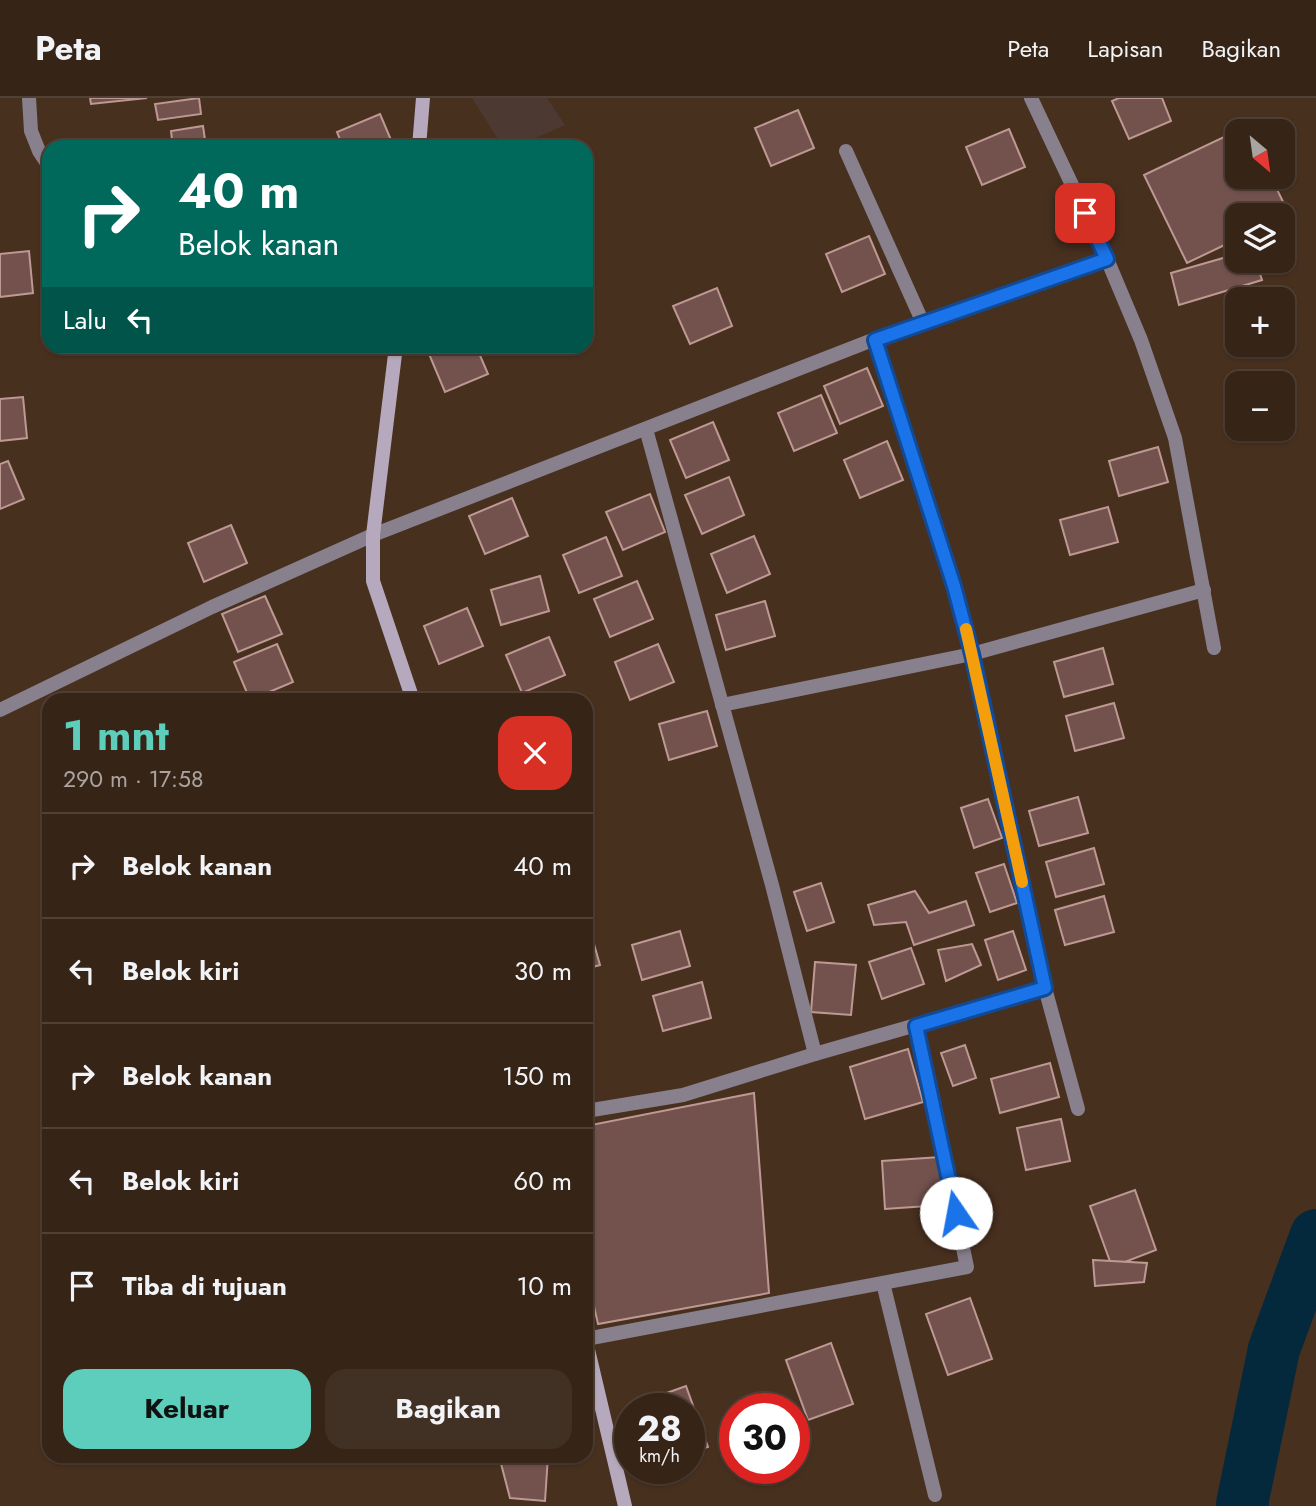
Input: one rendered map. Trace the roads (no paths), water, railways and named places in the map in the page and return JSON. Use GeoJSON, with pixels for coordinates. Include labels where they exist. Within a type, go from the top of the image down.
{"type":"FeatureCollection","features":[{"type":"Feature","properties":{"kind":"street"},"geometry":{"type":"LineString","coordinates":[[29,98],[30,131],[42,155]]}},
{"type":"Feature","properties":{"kind":"street"},"geometry":{"type":"LineString","coordinates":[[419,140],[422,98]]}},
{"type":"Feature","properties":{"kind":"street"},"geometry":{"type":"LineString","coordinates":[[1031,98],[1107,259],[1141,340],[1175,438],[1214,648]]}},
{"type":"Feature","properties":{"kind":"street"},"geometry":{"type":"LineString","coordinates":[[846,151],[923,323]]}},
{"type":"Feature","properties":{"kind":"street"},"geometry":{"type":"LineString","coordinates":[[0,710],[212,607],[373,535],[875,340],[1107,259]]}},
{"type":"Feature","properties":{"kind":"street"},"geometry":{"type":"LineString","coordinates":[[875,340],[954,586],[972,654],[1045,988],[1078,1109]]}},
{"type":"Feature","properties":{"kind":"street"},"geometry":{"type":"LineString","coordinates":[[395,354],[373,535],[373,581],[411,693]]}},
{"type":"Feature","properties":{"kind":"street"},"geometry":{"type":"LineString","coordinates":[[646,429],[772,885],[815,1055]]}},
{"type":"Feature","properties":{"kind":"street"},"geometry":{"type":"LineString","coordinates":[[722,705],[972,654],[1204,590]]}},
{"type":"Feature","properties":{"kind":"street"},"geometry":{"type":"LineString","coordinates":[[593,1110],[683,1095],[1045,988]]}},
{"type":"Feature","properties":{"kind":"street"},"geometry":{"type":"LineString","coordinates":[[593,1339],[967,1267],[916,1026]]}},
{"type":"Feature","properties":{"kind":"street"},"geometry":{"type":"LineString","coordinates":[[883,1283],[935,1495]]}},
{"type":"Feature","properties":{"kind":"street"},"geometry":{"type":"LineString","coordinates":[[593,1370],[625,1506]]}},
{"type":"Feature","properties":{"kind":"waterway"},"geometry":{"type":"LineString","coordinates":[[1243,1506],[1274,1349],[1316,1235]]}}]}
